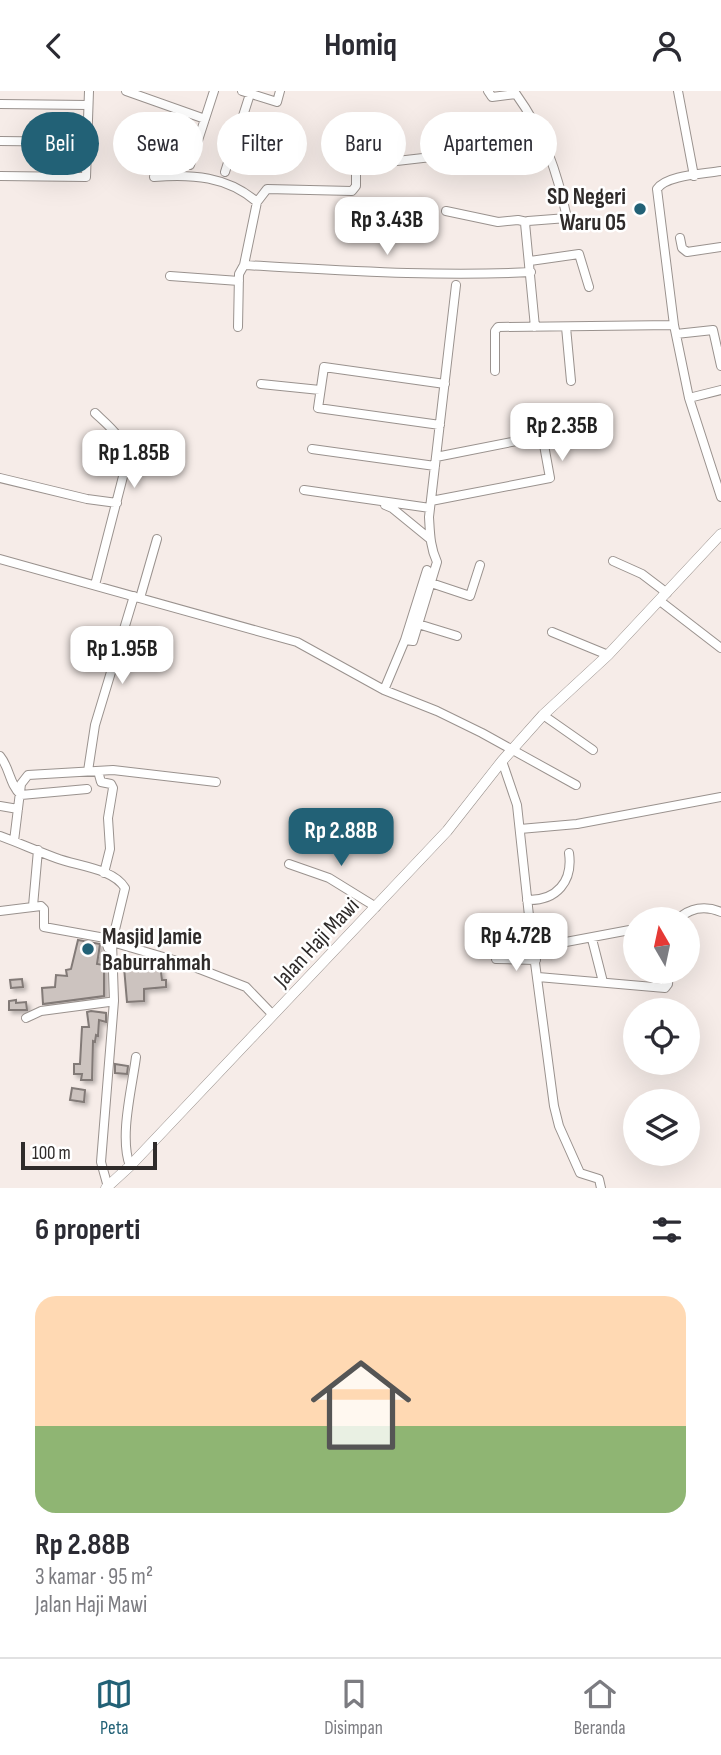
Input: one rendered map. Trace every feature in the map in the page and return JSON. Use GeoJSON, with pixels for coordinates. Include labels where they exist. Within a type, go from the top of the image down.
{"type":"FeatureCollection","features":[{"type":"Feature","properties":{"kind":"street"},"geometry":{"type":"LineString","coordinates":[[88,112],[89,91]]}},
{"type":"Feature","properties":{"kind":"street"},"geometry":{"type":"LineString","coordinates":[[126,91],[205,119]]}},
{"type":"Feature","properties":{"kind":"street"},"geometry":{"type":"LineString","coordinates":[[203,125],[214,91]]}},
{"type":"Feature","properties":{"kind":"street"},"geometry":{"type":"LineString","coordinates":[[241,112],[246,92],[277,102],[280,91]]}},
{"type":"Feature","properties":{"kind":"street"},"geometry":{"type":"LineString","coordinates":[[488,91],[492,97],[516,94],[526,112]]}},
{"type":"Feature","properties":{"kind":"street"},"geometry":{"type":"LineString","coordinates":[[678,91],[694,176]]}},
{"type":"Feature","properties":{"kind":"street"},"geometry":{"type":"LineString","coordinates":[[0,104],[88,105]]}},
{"type":"Feature","properties":{"kind":"street"},"geometry":{"type":"LineString","coordinates":[[0,141],[21,141]]}},
{"type":"Feature","properties":{"kind":"street"},"geometry":{"type":"LineString","coordinates":[[238,327],[239,274],[244,265],[257,202],[263,192],[270,188],[352,191],[356,186],[356,170],[362,165],[420,158]]}},
{"type":"Feature","properties":{"kind":"street"},"geometry":{"type":"LineString","coordinates":[[721,171],[664,180],[657,189],[674,324],[689,398],[721,497]]}},
{"type":"Feature","properties":{"kind":"street"},"geometry":{"type":"LineString","coordinates":[[0,176],[86,175]]}},
{"type":"Feature","properties":{"kind":"street"},"geometry":{"type":"LineString","coordinates":[[154,177],[185,175],[214,179],[244,191],[257,202]]}},
{"type":"Feature","properties":{"kind":"street"},"geometry":{"type":"LineString","coordinates":[[446,211],[498,222],[566,218],[557,175]]}},
{"type":"Feature","properties":{"kind":"street"},"geometry":{"type":"LineString","coordinates":[[527,222],[535,327]]}},
{"type":"Feature","properties":{"kind":"street"},"geometry":{"type":"LineString","coordinates":[[680,238],[682,249],[687,251],[721,247]]}},
{"type":"Feature","properties":{"kind":"street"},"geometry":{"type":"LineString","coordinates":[[530,261],[579,254],[589,287]]}},
{"type":"Feature","properties":{"kind":"street"},"geometry":{"type":"LineString","coordinates":[[244,265],[369,271],[492,274],[531,272]]}},
{"type":"Feature","properties":{"kind":"street"},"geometry":{"type":"LineString","coordinates":[[170,276],[239,281]]}},
{"type":"Feature","properties":{"kind":"street"},"geometry":{"type":"LineString","coordinates":[[405,640],[413,641],[438,562],[432,552],[430,539],[431,505],[456,285]]}},
{"type":"Feature","properties":{"kind":"street"},"geometry":{"type":"LineString","coordinates":[[495,370],[496,328],[674,324]]}},
{"type":"Feature","properties":{"kind":"street"},"geometry":{"type":"LineString","coordinates":[[566,327],[571,381]]}},
{"type":"Feature","properties":{"kind":"street"},"geometry":{"type":"LineString","coordinates":[[676,334],[712,330],[721,366]]}},
{"type":"Feature","properties":{"kind":"street"},"geometry":{"type":"LineString","coordinates":[[440,425],[318,408],[320,390],[324,367],[445,384]]}},
{"type":"Feature","properties":{"kind":"street"},"geometry":{"type":"LineString","coordinates":[[261,384],[320,390]]}},
{"type":"Feature","properties":{"kind":"street"},"geometry":{"type":"LineString","coordinates":[[689,398],[721,390]]}},
{"type":"Feature","properties":{"kind":"street"},"geometry":{"type":"LineString","coordinates":[[94,413],[121,437],[127,461],[94,585]]}},
{"type":"Feature","properties":{"kind":"street"},"geometry":{"type":"LineString","coordinates":[[304,490],[431,505],[550,478],[544,445],[531,438],[436,462],[312,449]]}},
{"type":"Feature","properties":{"kind":"street"},"geometry":{"type":"LineString","coordinates":[[0,478],[87,499],[117,503]]}},
{"type":"Feature","properties":{"kind":"street"},"geometry":{"type":"LineString","coordinates":[[372,500],[392,508],[430,539]]}},
{"type":"Feature","properties":{"kind":"street","name":"Jalan Haji Mawi"},"geometry":{"type":"LineString","coordinates":[[107,1187],[130,1166],[447,831],[502,761],[543,715],[608,655],[721,534]]}},
{"type":"Feature","properties":{"kind":"street"},"geometry":{"type":"LineString","coordinates":[[88,771],[94,725],[157,539]]}},
{"type":"Feature","properties":{"kind":"street"},"geometry":{"type":"LineString","coordinates":[[0,559],[297,642],[384,690],[437,711],[576,785]]}},
{"type":"Feature","properties":{"kind":"street"},"geometry":{"type":"LineString","coordinates":[[613,561],[642,574],[721,648]]}},
{"type":"Feature","properties":{"kind":"street"},"geometry":{"type":"LineString","coordinates":[[431,583],[470,596],[480,565]]}},
{"type":"Feature","properties":{"kind":"street"},"geometry":{"type":"LineString","coordinates":[[384,690],[405,640],[427,571]]}},
{"type":"Feature","properties":{"kind":"street"},"geometry":{"type":"LineString","coordinates":[[418,624],[457,636]]}},
{"type":"Feature","properties":{"kind":"street"},"geometry":{"type":"LineString","coordinates":[[552,632],[608,655]]}},
{"type":"Feature","properties":{"kind":"street"},"geometry":{"type":"LineString","coordinates":[[543,715],[593,750]]}},
{"type":"Feature","properties":{"kind":"street"},"geometry":{"type":"LineString","coordinates":[[0,757],[4,761],[12,787],[21,795],[87,789]]}},
{"type":"Feature","properties":{"kind":"street"},"geometry":{"type":"LineString","coordinates":[[502,761],[515,798],[520,829],[527,900],[559,1126],[580,1173],[600,1179],[601,1188]]}},
{"type":"Feature","properties":{"kind":"street"},"geometry":{"type":"LineString","coordinates":[[99,771],[102,782],[113,787],[108,818],[110,849],[104,873]]}},
{"type":"Feature","properties":{"kind":"street"},"geometry":{"type":"LineString","coordinates":[[14,841],[21,784],[29,775],[130,771],[216,782]]}},
{"type":"Feature","properties":{"kind":"street"},"geometry":{"type":"LineString","coordinates":[[520,829],[577,824],[721,797]]}},
{"type":"Feature","properties":{"kind":"street"},"geometry":{"type":"LineString","coordinates":[[0,807],[19,809]]}},
{"type":"Feature","properties":{"kind":"street"},"geometry":{"type":"LineString","coordinates":[[0,835],[104,873],[125,888],[112,943],[101,1163],[107,1187]]}},
{"type":"Feature","properties":{"kind":"street"},"geometry":{"type":"LineString","coordinates":[[33,906],[38,850]]}},
{"type":"Feature","properties":{"kind":"street"},"geometry":{"type":"LineString","coordinates":[[527,900],[544,900],[558,889],[567,878],[571,866],[569,853]]}},
{"type":"Feature","properties":{"kind":"street"},"geometry":{"type":"LineString","coordinates":[[289,864],[329,878],[376,907]]}},
{"type":"Feature","properties":{"kind":"street"},"geometry":{"type":"LineString","coordinates":[[0,911],[43,907],[43,923],[46,928],[106,939],[109,949],[111,1002]]}},
{"type":"Feature","properties":{"kind":"street"},"geometry":{"type":"LineString","coordinates":[[700,909],[721,912]]}},
{"type":"Feature","properties":{"kind":"street"},"geometry":{"type":"LineString","coordinates":[[534,949],[623,932]]}},
{"type":"Feature","properties":{"kind":"street"},"geometry":{"type":"LineString","coordinates":[[592,939],[603,982]]}},
{"type":"Feature","properties":{"kind":"street"},"geometry":{"type":"LineString","coordinates":[[112,943],[184,963],[246,987],[273,1015]]}},
{"type":"Feature","properties":{"kind":"street"},"geometry":{"type":"LineString","coordinates":[[496,959],[536,960]]}},
{"type":"Feature","properties":{"kind":"street"},"geometry":{"type":"LineString","coordinates":[[538,977],[623,984]]}},
{"type":"Feature","properties":{"kind":"street"},"geometry":{"type":"LineString","coordinates":[[623,984],[664,988],[668,984]]}},
{"type":"Feature","properties":{"kind":"street"},"geometry":{"type":"LineString","coordinates":[[26,1018],[41,1011],[111,1002]]}},
{"type":"Feature","properties":{"kind":"street"},"geometry":{"type":"LineString","coordinates":[[130,1166],[127,1154],[127,1121],[136,1057]]}},
{"type":"Feature","properties":{"kind":"building"},"geometry":{"type":"Polygon","coordinates":[[[78,940],[100,944],[97,964],[104,965],[104,996],[43,1004],[42,988],[55,987],[56,975],[67,976],[66,970],[71,969],[78,940]]]}},
{"type":"Feature","properties":{"kind":"building"},"geometry":{"type":"Polygon","coordinates":[[[160,964],[162,980],[166,980],[166,987],[144,989],[144,1001],[127,1002],[124,967],[152,967],[160,964]]]}},
{"type":"Feature","properties":{"kind":"building"},"geometry":{"type":"Polygon","coordinates":[[[22,979],[23,987],[11,988],[10,980],[22,979]]]}},
{"type":"Feature","properties":{"kind":"building"},"geometry":{"type":"Polygon","coordinates":[[[16,1000],[16,1003],[26,1002],[27,1010],[9,1010],[9,1001],[16,1000]]]}},
{"type":"Feature","properties":{"kind":"building"},"geometry":{"type":"Polygon","coordinates":[[[87,1012],[106,1013],[106,1022],[99,1020],[98,1036],[96,1035],[95,1042],[93,1041],[92,1080],[81,1080],[82,1074],[74,1074],[74,1064],[80,1064],[82,1027],[89,1027],[87,1012]]]}},
{"type":"Feature","properties":{"kind":"building"},"geometry":{"type":"Polygon","coordinates":[[[115,1064],[128,1066],[127,1074],[115,1073],[115,1064]]]}},
{"type":"Feature","properties":{"kind":"building"},"geometry":{"type":"Polygon","coordinates":[[[72,1088],[85,1090],[84,1102],[70,1100],[72,1088]]]}},
{"type":"Feature","properties":{"kind":"place","name":"SD Negeri Waru 05"},"geometry":{"type":"Point","coordinates":[640,209]}},
{"type":"Feature","properties":{"kind":"place","name":"Masjid Jamie Baburrahmah"},"geometry":{"type":"Point","coordinates":[88,949]}}]}
